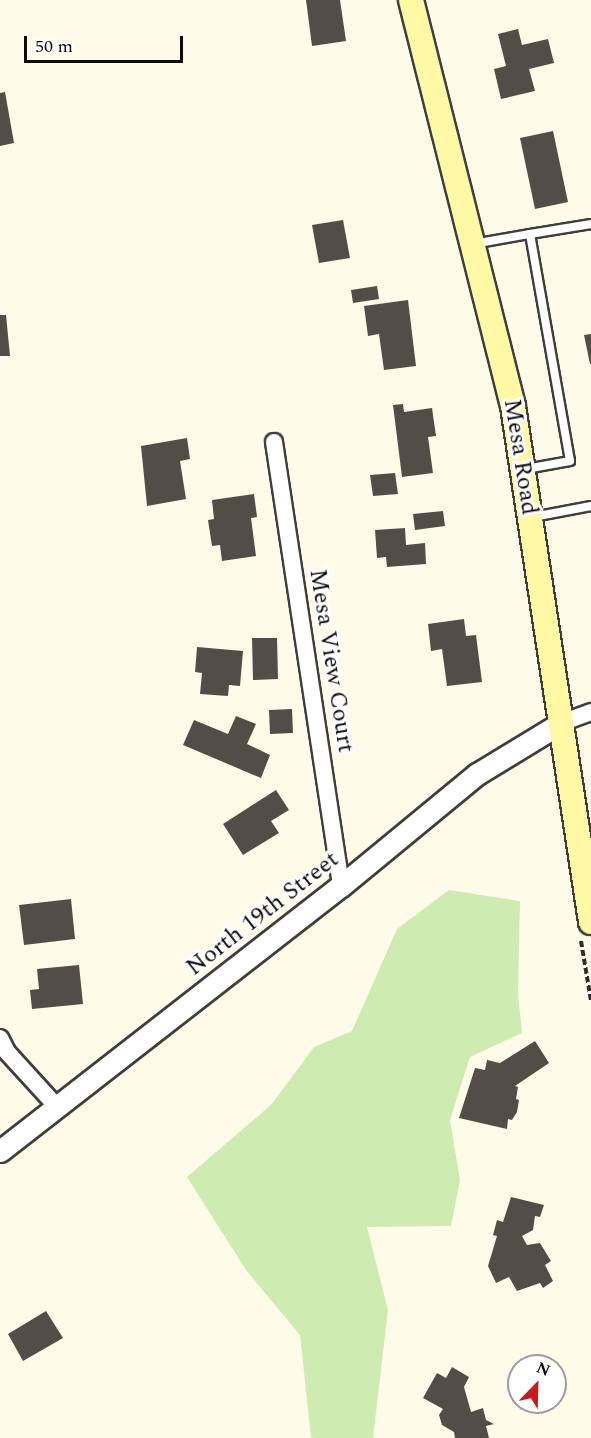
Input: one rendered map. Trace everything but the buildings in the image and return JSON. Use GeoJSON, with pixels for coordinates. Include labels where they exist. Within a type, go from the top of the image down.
{"type":"FeatureCollection","features":[{"type":"Feature","properties":{"kind":"main road","name":"Mesa Road"},"geometry":{"type":"LineString","coordinates":[[411,0],[513,405],[591,922]]}},
{"type":"Feature","properties":{"kind":"street","name":"Mesa View Court"},"geometry":{"type":"LineString","coordinates":[[274,442],[341,886]]}},
{"type":"Feature","properties":{"kind":"street"},"geometry":{"type":"LineString","coordinates":[[561,723],[591,711]]}},
{"type":"Feature","properties":{"kind":"street","name":"North 19th Street"},"geometry":{"type":"LineString","coordinates":[[0,1151],[341,886],[477,774],[561,723]]}},
{"type":"Feature","properties":{"kind":"street"},"geometry":{"type":"LineString","coordinates":[[0,1038],[7,1052],[57,1107]]}},
{"type":"Feature","properties":{"kind":"lane"},"geometry":{"type":"LineString","coordinates":[[472,244],[591,224]]}},
{"type":"Feature","properties":{"kind":"lane"},"geometry":{"type":"LineString","coordinates":[[523,470],[570,461],[530,234]]}},
{"type":"Feature","properties":{"kind":"lane"},"geometry":{"type":"LineString","coordinates":[[530,518],[591,506]]}},
{"type":"Feature","properties":{"kind":"green space"},"geometry":{"type":"Polygon","coordinates":[[[449,890],[520,901],[518,994],[522,1033],[470,1057],[450,1120],[460,1180],[451,1226],[367,1227],[388,1310],[373,1438],[315,1438],[311,1437],[300,1335],[246,1270],[187,1177],[271,1105],[314,1047],[352,1031],[397,929],[449,890]]]}}]}
